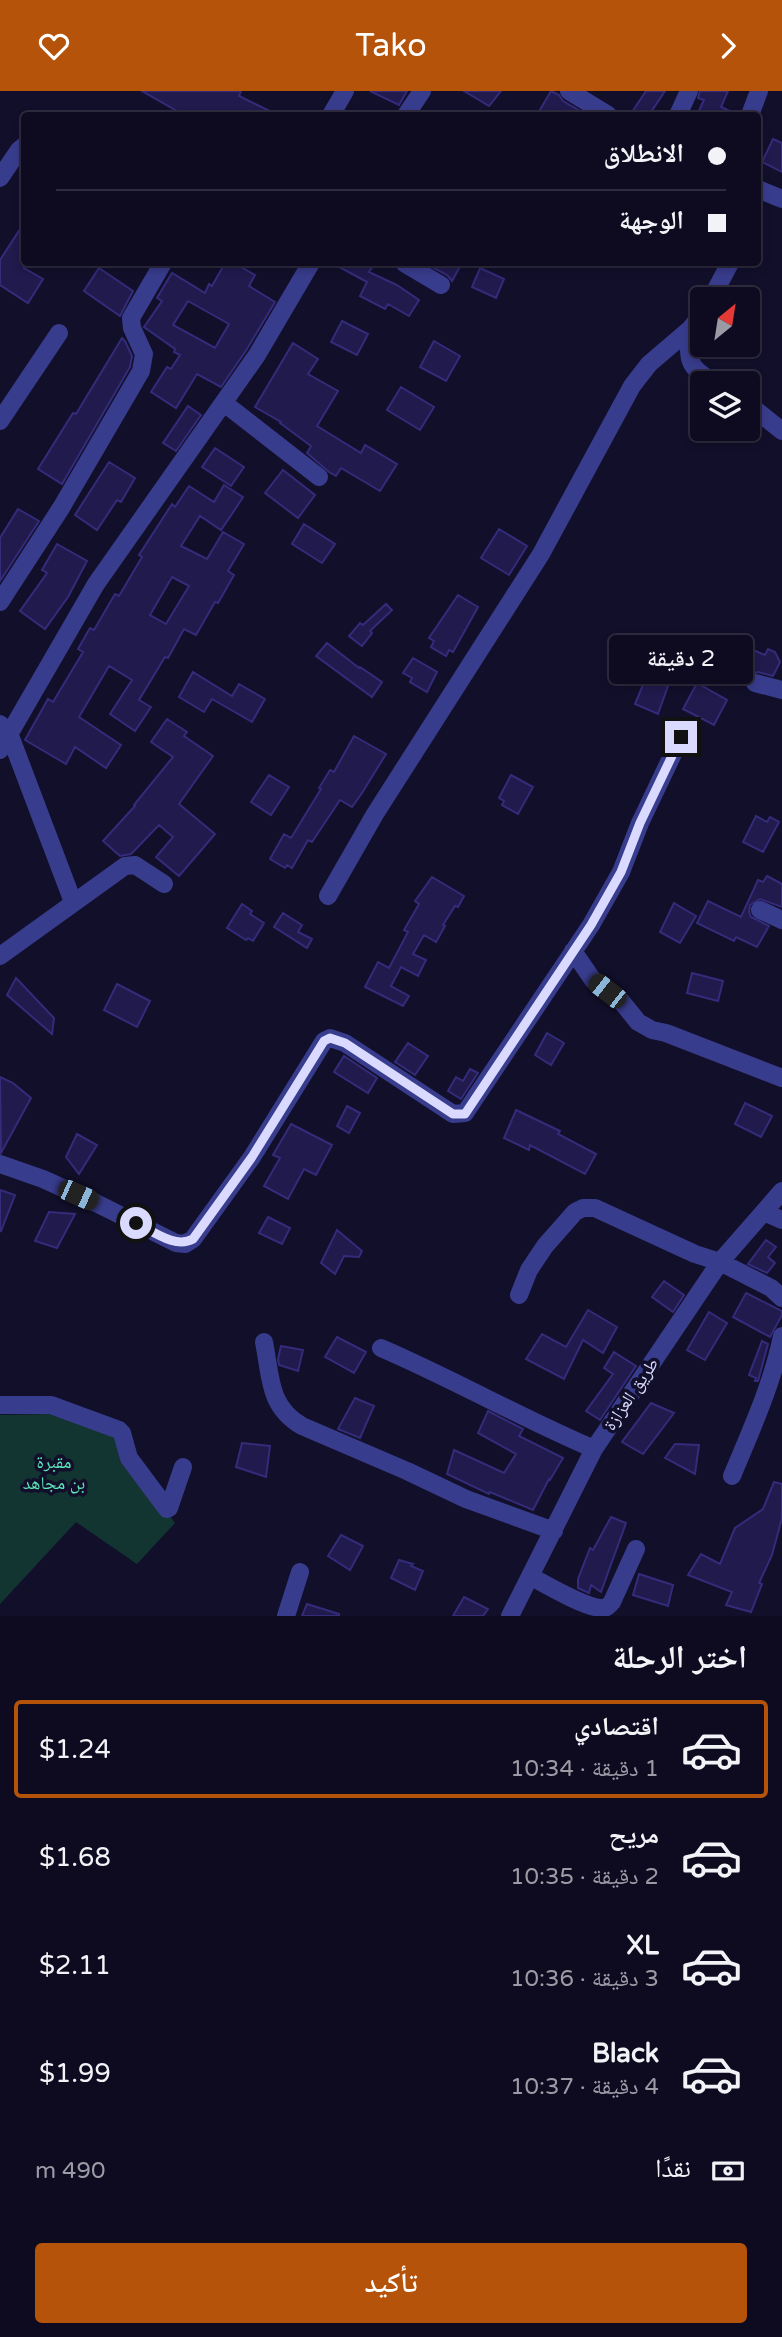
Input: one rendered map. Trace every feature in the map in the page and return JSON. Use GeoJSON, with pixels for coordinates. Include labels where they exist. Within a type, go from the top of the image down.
{"type":"FeatureCollection","features":[{"type":"Feature","properties":{"kind":"street"},"geometry":{"type":"LineString","coordinates":[[333,112],[345,91]]}},
{"type":"Feature","properties":{"kind":"street"},"geometry":{"type":"LineString","coordinates":[[408,112],[422,91]]}},
{"type":"Feature","properties":{"kind":"street"},"geometry":{"type":"LineString","coordinates":[[569,91],[603,112]]}},
{"type":"Feature","properties":{"kind":"street"},"geometry":{"type":"LineString","coordinates":[[679,112],[689,91]]}},
{"type":"Feature","properties":{"kind":"street"},"geometry":{"type":"LineString","coordinates":[[751,112],[759,91]]}},
{"type":"Feature","properties":{"kind":"street"},"geometry":{"type":"LineString","coordinates":[[0,178],[21,148]]}},
{"type":"Feature","properties":{"kind":"street"},"geometry":{"type":"LineString","coordinates":[[761,196],[782,199]]}},
{"type":"Feature","properties":{"kind":"street"},"geometry":{"type":"LineString","coordinates":[[0,603],[61,507],[141,371],[144,354],[132,328],[131,318],[161,266]]}},
{"type":"Feature","properties":{"kind":"street"},"geometry":{"type":"LineString","coordinates":[[0,750],[5,729],[96,584],[257,355],[309,266]]}},
{"type":"Feature","properties":{"kind":"street"},"geometry":{"type":"LineString","coordinates":[[409,266],[441,285]]}},
{"type":"Feature","properties":{"kind":"street"},"geometry":{"type":"LineString","coordinates":[[717,287],[728,266]]}},
{"type":"Feature","properties":{"kind":"street"},"geometry":{"type":"LineString","coordinates":[[690,329],[688,358],[695,371]]}},
{"type":"Feature","properties":{"kind":"street"},"geometry":{"type":"LineString","coordinates":[[328,896],[375,814],[541,554],[632,386],[649,364],[690,329]]}},
{"type":"Feature","properties":{"kind":"street"},"geometry":{"type":"LineString","coordinates":[[0,421],[59,333]]}},
{"type":"Feature","properties":{"kind":"street"},"geometry":{"type":"LineString","coordinates":[[224,403],[319,477]]}},
{"type":"Feature","properties":{"kind":"street"},"geometry":{"type":"LineString","coordinates":[[760,413],[782,431]]}},
{"type":"Feature","properties":{"kind":"street"},"geometry":{"type":"LineString","coordinates":[[755,683],[782,690]]}},
{"type":"Feature","properties":{"kind":"street"},"geometry":{"type":"LineString","coordinates":[[5,729],[73,902]]}},
{"type":"Feature","properties":{"kind":"street"},"geometry":{"type":"LineString","coordinates":[[0,1164],[43,1179],[176,1243],[184,1244],[193,1239],[252,1157],[324,1041],[330,1038],[337,1039],[453,1114],[465,1114],[573,951],[621,872],[640,823],[681,737]]}},
{"type":"Feature","properties":{"kind":"street"},"geometry":{"type":"LineString","coordinates":[[0,956],[125,866],[135,865],[164,884]]}},
{"type":"Feature","properties":{"kind":"street"},"geometry":{"type":"LineString","coordinates":[[760,910],[782,920]]}},
{"type":"Feature","properties":{"kind":"street"},"geometry":{"type":"LineString","coordinates":[[573,951],[593,980],[621,1002],[638,1022],[652,1030],[782,1078]]}},
{"type":"Feature","properties":{"kind":"street","name":"طريق العزازة"},"geometry":{"type":"LineString","coordinates":[[510,1616],[594,1449],[720,1262],[782,1191]]}},
{"type":"Feature","properties":{"kind":"street"},"geometry":{"type":"LineString","coordinates":[[519,1295],[529,1270],[545,1246],[575,1212],[583,1207],[595,1208],[695,1254],[720,1262],[771,1288],[782,1298]]}},
{"type":"Feature","properties":{"kind":"street"},"geometry":{"type":"LineString","coordinates":[[764,1212],[782,1220]]}},
{"type":"Feature","properties":{"kind":"street"},"geometry":{"type":"LineString","coordinates":[[732,1476],[765,1396],[782,1336]]}},
{"type":"Feature","properties":{"kind":"street"},"geometry":{"type":"LineString","coordinates":[[264,1342],[276,1399],[288,1418],[466,1499],[554,1531]]}},
{"type":"Feature","properties":{"kind":"street"},"geometry":{"type":"LineString","coordinates":[[381,1348],[430,1369],[555,1433],[594,1449]]}},
{"type":"Feature","properties":{"kind":"street"},"geometry":{"type":"LineString","coordinates":[[0,1405],[51,1405],[119,1430],[130,1458],[167,1509],[183,1467]]}},
{"type":"Feature","properties":{"kind":"street"},"geometry":{"type":"LineString","coordinates":[[530,1576],[573,1598],[601,1608],[607,1607],[612,1602],[636,1549]]}},
{"type":"Feature","properties":{"kind":"street"},"geometry":{"type":"LineString","coordinates":[[286,1616],[300,1572]]}},
{"type":"Feature","properties":{"kind":"green space","name":"مقبرة بن مجاهد"},"geometry":{"type":"Polygon","coordinates":[[[50,1414],[123,1440],[125,1454],[175,1523],[137,1564],[76,1522],[0,1604],[0,1415],[50,1414]]]}},
{"type":"Feature","properties":{"kind":"building"},"geometry":{"type":"Polygon","coordinates":[[[142,91],[241,91],[239,96],[272,112],[179,112],[142,91]]]}},
{"type":"Feature","properties":{"kind":"building"},"geometry":{"type":"Polygon","coordinates":[[[370,91],[407,91],[399,105],[370,91]]]}},
{"type":"Feature","properties":{"kind":"building"},"geometry":{"type":"Polygon","coordinates":[[[464,91],[501,91],[489,106],[464,91]]]}},
{"type":"Feature","properties":{"kind":"building"},"geometry":{"type":"Polygon","coordinates":[[[551,91],[582,112],[539,112],[551,91]]]}},
{"type":"Feature","properties":{"kind":"building"},"geometry":{"type":"Polygon","coordinates":[[[646,91],[665,91],[651,112],[632,112],[646,91]]]}},
{"type":"Feature","properties":{"kind":"building"},"geometry":{"type":"Polygon","coordinates":[[[700,91],[728,91],[721,107],[732,112],[698,112],[704,100],[698,98],[700,91]]]}},
{"type":"Feature","properties":{"kind":"building"},"geometry":{"type":"Polygon","coordinates":[[[773,139],[782,143],[782,172],[762,162],[773,139]]]}},
{"type":"Feature","properties":{"kind":"building"},"geometry":{"type":"Polygon","coordinates":[[[21,228],[21,266],[43,279],[28,303],[0,285],[0,260],[21,228]]]}},
{"type":"Feature","properties":{"kind":"building"},"geometry":{"type":"Polygon","coordinates":[[[223,266],[239,266],[255,275],[249,286],[275,302],[221,387],[197,374],[176,408],[151,392],[167,367],[171,369],[180,355],[144,327],[162,301],[157,298],[172,273],[205,293],[209,284],[212,286],[223,266]],[[188,301],[173,325],[215,348],[229,324],[188,301]]]}},
{"type":"Feature","properties":{"kind":"building"},"geometry":{"type":"Polygon","coordinates":[[[338,266],[373,266],[369,272],[397,285],[419,300],[409,316],[388,304],[385,309],[360,296],[367,282],[338,266]]]}},
{"type":"Feature","properties":{"kind":"building"},"geometry":{"type":"Polygon","coordinates":[[[430,266],[460,266],[452,281],[430,266]]]}},
{"type":"Feature","properties":{"kind":"building"},"geometry":{"type":"Polygon","coordinates":[[[99,268],[133,291],[120,316],[84,291],[99,268]]]}},
{"type":"Feature","properties":{"kind":"building"},"geometry":{"type":"Polygon","coordinates":[[[480,268],[504,279],[496,298],[472,287],[480,268]]]}},
{"type":"Feature","properties":{"kind":"building"},"geometry":{"type":"Polygon","coordinates":[[[342,321],[368,334],[357,355],[331,342],[342,321]]]}},
{"type":"Feature","properties":{"kind":"building"},"geometry":{"type":"Polygon","coordinates":[[[122,338],[132,356],[130,367],[62,484],[38,469],[73,413],[76,414],[122,338]]]}},
{"type":"Feature","properties":{"kind":"building"},"geometry":{"type":"Polygon","coordinates":[[[434,341],[460,356],[446,381],[420,367],[434,341]]]}},
{"type":"Feature","properties":{"kind":"building"},"geometry":{"type":"Polygon","coordinates":[[[293,343],[318,359],[308,374],[338,391],[317,426],[361,453],[365,445],[397,464],[380,491],[341,468],[336,476],[329,472],[307,453],[311,446],[281,422],[255,407],[293,343]]]}},
{"type":"Feature","properties":{"kind":"building"},"geometry":{"type":"Polygon","coordinates":[[[401,387],[434,407],[420,430],[387,410],[401,387]]]}},
{"type":"Feature","properties":{"kind":"building"},"geometry":{"type":"Polygon","coordinates":[[[188,406],[201,415],[176,451],[163,443],[188,406]]]}},
{"type":"Feature","properties":{"kind":"building"},"geometry":{"type":"Polygon","coordinates":[[[215,448],[244,467],[231,486],[202,467],[215,448]]]}},
{"type":"Feature","properties":{"kind":"building"},"geometry":{"type":"Polygon","coordinates":[[[109,462],[135,478],[121,502],[117,500],[97,530],[75,515],[109,462]]]}},
{"type":"Feature","properties":{"kind":"building"},"geometry":{"type":"Polygon","coordinates":[[[283,470],[315,495],[298,518],[265,493],[283,470]]]}},
{"type":"Feature","properties":{"kind":"building"},"geometry":{"type":"Polygon","coordinates":[[[224,485],[243,497],[221,530],[200,516],[181,546],[207,559],[223,532],[244,544],[228,571],[234,575],[196,635],[184,629],[168,658],[165,657],[139,700],[151,707],[135,731],[110,714],[132,680],[109,666],[79,717],[121,745],[106,768],[75,747],[66,764],[25,740],[48,699],[53,702],[83,652],[78,649],[90,628],[94,630],[115,594],[119,596],[142,557],[139,555],[172,504],[175,507],[189,486],[214,502],[224,485]],[[172,577],[150,615],[166,624],[189,586],[172,577]]]}},
{"type":"Feature","properties":{"kind":"building"},"geometry":{"type":"Polygon","coordinates":[[[18,509],[39,521],[0,581],[0,538],[18,509]]]}},
{"type":"Feature","properties":{"kind":"building"},"geometry":{"type":"Polygon","coordinates":[[[304,524],[335,544],[322,563],[292,544],[304,524]]]}},
{"type":"Feature","properties":{"kind":"building"},"geometry":{"type":"Polygon","coordinates":[[[499,529],[527,546],[509,575],[481,558],[499,529]]]}},
{"type":"Feature","properties":{"kind":"building"},"geometry":{"type":"Polygon","coordinates":[[[57,544],[87,561],[68,597],[45,629],[20,611],[47,573],[42,570],[57,544]]]}},
{"type":"Feature","properties":{"kind":"building"},"geometry":{"type":"Polygon","coordinates":[[[458,595],[478,607],[453,652],[449,650],[446,656],[431,647],[434,641],[429,638],[458,595]]]}},
{"type":"Feature","properties":{"kind":"building"},"geometry":{"type":"Polygon","coordinates":[[[386,604],[392,610],[370,631],[372,633],[362,646],[349,636],[360,623],[363,625],[386,604]]]}},
{"type":"Feature","properties":{"kind":"building"},"geometry":{"type":"Polygon","coordinates":[[[327,643],[382,682],[372,697],[316,656],[327,643]]]}},
{"type":"Feature","properties":{"kind":"building"},"geometry":{"type":"Polygon","coordinates":[[[751,649],[765,655],[768,649],[775,652],[780,662],[773,676],[758,672],[747,675],[741,672],[751,649]]]}},
{"type":"Feature","properties":{"kind":"building"},"geometry":{"type":"Polygon","coordinates":[[[413,658],[437,672],[427,692],[410,682],[412,678],[403,673],[413,658]]]}},
{"type":"Feature","properties":{"kind":"building"},"geometry":{"type":"Polygon","coordinates":[[[193,672],[232,696],[239,684],[265,699],[252,722],[212,699],[204,712],[179,697],[193,672]]]}},
{"type":"Feature","properties":{"kind":"building"},"geometry":{"type":"Polygon","coordinates":[[[645,680],[668,686],[658,714],[635,704],[645,680]]]}},
{"type":"Feature","properties":{"kind":"building"},"geometry":{"type":"Polygon","coordinates":[[[697,683],[727,700],[714,725],[683,709],[697,683]]]}},
{"type":"Feature","properties":{"kind":"building"},"geometry":{"type":"Polygon","coordinates":[[[167,719],[187,732],[184,736],[213,756],[179,804],[215,834],[179,876],[156,857],[173,837],[159,825],[131,854],[120,856],[103,841],[135,806],[173,757],[151,742],[167,719]]]}},
{"type":"Feature","properties":{"kind":"building"},"geometry":{"type":"Polygon","coordinates":[[[354,736],[386,754],[362,793],[352,807],[340,800],[312,842],[308,840],[292,868],[287,865],[285,868],[270,859],[284,834],[291,838],[330,770],[334,772],[354,736]]]}},
{"type":"Feature","properties":{"kind":"building"},"geometry":{"type":"Polygon","coordinates":[[[269,775],[289,787],[271,815],[251,802],[269,775]]]}},
{"type":"Feature","properties":{"kind":"building"},"geometry":{"type":"Polygon","coordinates":[[[511,775],[533,787],[518,814],[502,805],[504,801],[499,798],[511,775]]]}},
{"type":"Feature","properties":{"kind":"building"},"geometry":{"type":"Polygon","coordinates":[[[756,816],[767,822],[770,817],[779,822],[763,852],[743,842],[756,816]]]}},
{"type":"Feature","properties":{"kind":"building"},"geometry":{"type":"Polygon","coordinates":[[[767,876],[782,884],[782,907],[760,899],[750,905],[751,917],[769,926],[757,947],[736,937],[734,941],[697,923],[708,901],[741,917],[758,880],[763,882],[767,876]]]}},
{"type":"Feature","properties":{"kind":"building"},"geometry":{"type":"Polygon","coordinates":[[[432,877],[464,896],[443,925],[445,926],[436,942],[424,935],[413,954],[426,960],[418,976],[401,967],[391,986],[409,996],[403,1006],[365,987],[378,962],[389,968],[408,932],[404,930],[419,904],[415,901],[432,877]]]}},
{"type":"Feature","properties":{"kind":"building"},"geometry":{"type":"Polygon","coordinates":[[[674,903],[696,916],[680,943],[660,932],[674,903]]]}},
{"type":"Feature","properties":{"kind":"building"},"geometry":{"type":"Polygon","coordinates":[[[242,904],[252,911],[250,914],[264,923],[253,941],[248,938],[246,940],[227,928],[242,904]]]}},
{"type":"Feature","properties":{"kind":"building"},"geometry":{"type":"Polygon","coordinates":[[[283,913],[302,925],[298,932],[312,939],[307,948],[274,927],[283,913]]]}},
{"type":"Feature","properties":{"kind":"building"},"geometry":{"type":"Polygon","coordinates":[[[692,973],[723,981],[718,1001],[687,993],[692,973]]]}},
{"type":"Feature","properties":{"kind":"building"},"geometry":{"type":"Polygon","coordinates":[[[16,978],[54,1018],[52,1034],[7,995],[16,978]]]}},
{"type":"Feature","properties":{"kind":"building"},"geometry":{"type":"Polygon","coordinates":[[[117,984],[150,1001],[137,1027],[104,1010],[117,984]]]}},
{"type":"Feature","properties":{"kind":"building"},"geometry":{"type":"Polygon","coordinates":[[[547,1033],[564,1043],[551,1065],[535,1055],[547,1033]]]}},
{"type":"Feature","properties":{"kind":"building"},"geometry":{"type":"Polygon","coordinates":[[[408,1043],[428,1056],[415,1075],[395,1062],[408,1043]]]}},
{"type":"Feature","properties":{"kind":"building"},"geometry":{"type":"Polygon","coordinates":[[[344,1056],[377,1078],[368,1093],[334,1072],[344,1056]]]}},
{"type":"Feature","properties":{"kind":"building"},"geometry":{"type":"Polygon","coordinates":[[[470,1069],[478,1073],[461,1099],[448,1091],[456,1077],[463,1081],[470,1069]]]}},
{"type":"Feature","properties":{"kind":"building"},"geometry":{"type":"Polygon","coordinates":[[[0,1077],[13,1083],[31,1098],[1,1153],[0,1077]]]}},
{"type":"Feature","properties":{"kind":"building"},"geometry":{"type":"Polygon","coordinates":[[[745,1103],[772,1116],[761,1137],[735,1124],[745,1103]]]}},
{"type":"Feature","properties":{"kind":"building"},"geometry":{"type":"Polygon","coordinates":[[[347,1106],[360,1113],[349,1133],[337,1126],[347,1106]]]}},
{"type":"Feature","properties":{"kind":"building"},"geometry":{"type":"Polygon","coordinates":[[[516,1110],[560,1131],[558,1134],[596,1154],[585,1174],[530,1145],[529,1150],[504,1138],[516,1110]]]}},
{"type":"Feature","properties":{"kind":"building"},"geometry":{"type":"Polygon","coordinates":[[[291,1124],[332,1145],[316,1175],[304,1169],[288,1199],[264,1186],[280,1158],[273,1155],[291,1124]]]}},
{"type":"Feature","properties":{"kind":"building"},"geometry":{"type":"Polygon","coordinates":[[[77,1134],[97,1145],[79,1174],[66,1157],[77,1134]]]}},
{"type":"Feature","properties":{"kind":"building"},"geometry":{"type":"Polygon","coordinates":[[[0,1190],[15,1195],[1,1231],[0,1230],[0,1190]]]}},
{"type":"Feature","properties":{"kind":"building"},"geometry":{"type":"Polygon","coordinates":[[[49,1212],[75,1214],[57,1248],[35,1241],[49,1212]]]}},
{"type":"Feature","properties":{"kind":"building"},"geometry":{"type":"Polygon","coordinates":[[[268,1217],[290,1228],[282,1244],[259,1233],[268,1217]]]}},
{"type":"Feature","properties":{"kind":"building"},"geometry":{"type":"Polygon","coordinates":[[[337,1230],[362,1251],[359,1257],[344,1256],[335,1274],[321,1263],[337,1230]]]}},
{"type":"Feature","properties":{"kind":"building"},"geometry":{"type":"Polygon","coordinates":[[[766,1240],[776,1247],[768,1257],[775,1263],[767,1273],[748,1264],[766,1240]]]}},
{"type":"Feature","properties":{"kind":"building"},"geometry":{"type":"Polygon","coordinates":[[[664,1281],[684,1295],[673,1312],[652,1297],[664,1281]]]}},
{"type":"Feature","properties":{"kind":"building"},"geometry":{"type":"Polygon","coordinates":[[[746,1293],[782,1311],[770,1337],[733,1317],[746,1293]]]}},
{"type":"Feature","properties":{"kind":"building"},"geometry":{"type":"Polygon","coordinates":[[[588,1310],[617,1327],[603,1353],[583,1340],[564,1379],[526,1359],[542,1334],[566,1347],[588,1310]]]}},
{"type":"Feature","properties":{"kind":"building"},"geometry":{"type":"Polygon","coordinates":[[[709,1312],[727,1323],[705,1360],[687,1350],[709,1312]]]}},
{"type":"Feature","properties":{"kind":"building"},"geometry":{"type":"Polygon","coordinates":[[[337,1337],[366,1352],[354,1373],[325,1357],[337,1337]]]}},
{"type":"Feature","properties":{"kind":"building"},"geometry":{"type":"Polygon","coordinates":[[[762,1341],[768,1344],[758,1381],[755,1381],[756,1378],[749,1375],[762,1341]]]}},
{"type":"Feature","properties":{"kind":"building"},"geometry":{"type":"Polygon","coordinates":[[[281,1346],[303,1350],[298,1371],[279,1365],[281,1346]]]}},
{"type":"Feature","properties":{"kind":"building"},"geometry":{"type":"Polygon","coordinates":[[[614,1352],[636,1366],[600,1420],[586,1411],[613,1374],[604,1368],[614,1352]]]}},
{"type":"Feature","properties":{"kind":"building"},"geometry":{"type":"Polygon","coordinates":[[[355,1398],[374,1406],[360,1438],[338,1429],[355,1398]]]}},
{"type":"Feature","properties":{"kind":"building"},"geometry":{"type":"Polygon","coordinates":[[[651,1403],[674,1413],[643,1454],[622,1442],[651,1403]]]}},
{"type":"Feature","properties":{"kind":"building"},"geometry":{"type":"Polygon","coordinates":[[[488,1411],[523,1429],[519,1436],[563,1458],[533,1510],[490,1492],[489,1494],[447,1474],[454,1450],[504,1473],[516,1454],[478,1433],[488,1411]]]}},
{"type":"Feature","properties":{"kind":"building"},"geometry":{"type":"Polygon","coordinates":[[[242,1443],[270,1446],[266,1477],[236,1467],[242,1443]]]}},
{"type":"Feature","properties":{"kind":"building"},"geometry":{"type":"Polygon","coordinates":[[[675,1444],[699,1445],[695,1474],[665,1458],[675,1444]]]}},
{"type":"Feature","properties":{"kind":"building"},"geometry":{"type":"Polygon","coordinates":[[[774,1482],[782,1484],[782,1518],[772,1555],[759,1583],[762,1584],[751,1612],[726,1605],[732,1592],[688,1575],[701,1554],[720,1564],[735,1528],[763,1509],[774,1482]]]}},
{"type":"Feature","properties":{"kind":"building"},"geometry":{"type":"Polygon","coordinates":[[[611,1517],[626,1523],[601,1592],[591,1585],[589,1593],[578,1588],[578,1579],[590,1548],[593,1550],[611,1517]]]}},
{"type":"Feature","properties":{"kind":"building"},"geometry":{"type":"Polygon","coordinates":[[[341,1535],[363,1546],[350,1570],[328,1556],[341,1535]]]}},
{"type":"Feature","properties":{"kind":"building"},"geometry":{"type":"Polygon","coordinates":[[[399,1560],[413,1564],[411,1566],[423,1571],[415,1590],[391,1578],[399,1560]]]}},
{"type":"Feature","properties":{"kind":"building"},"geometry":{"type":"Polygon","coordinates":[[[639,1574],[673,1585],[668,1606],[633,1595],[639,1574]]]}},
{"type":"Feature","properties":{"kind":"building"},"geometry":{"type":"Polygon","coordinates":[[[464,1597],[488,1609],[483,1616],[453,1616],[464,1597]]]}},
{"type":"Feature","properties":{"kind":"building"},"geometry":{"type":"Polygon","coordinates":[[[307,1604],[339,1614],[339,1616],[302,1616],[307,1604]]]}},
{"type":"Feature","properties":{"kind":"route"},"geometry":{"type":"LineString","coordinates":[[136,1223],[176,1243],[184,1244],[193,1239],[252,1157],[324,1041],[330,1038],[345,1043],[453,1114],[465,1114],[487,1077],[591,925],[621,872],[640,823],[681,737]]}}]}
